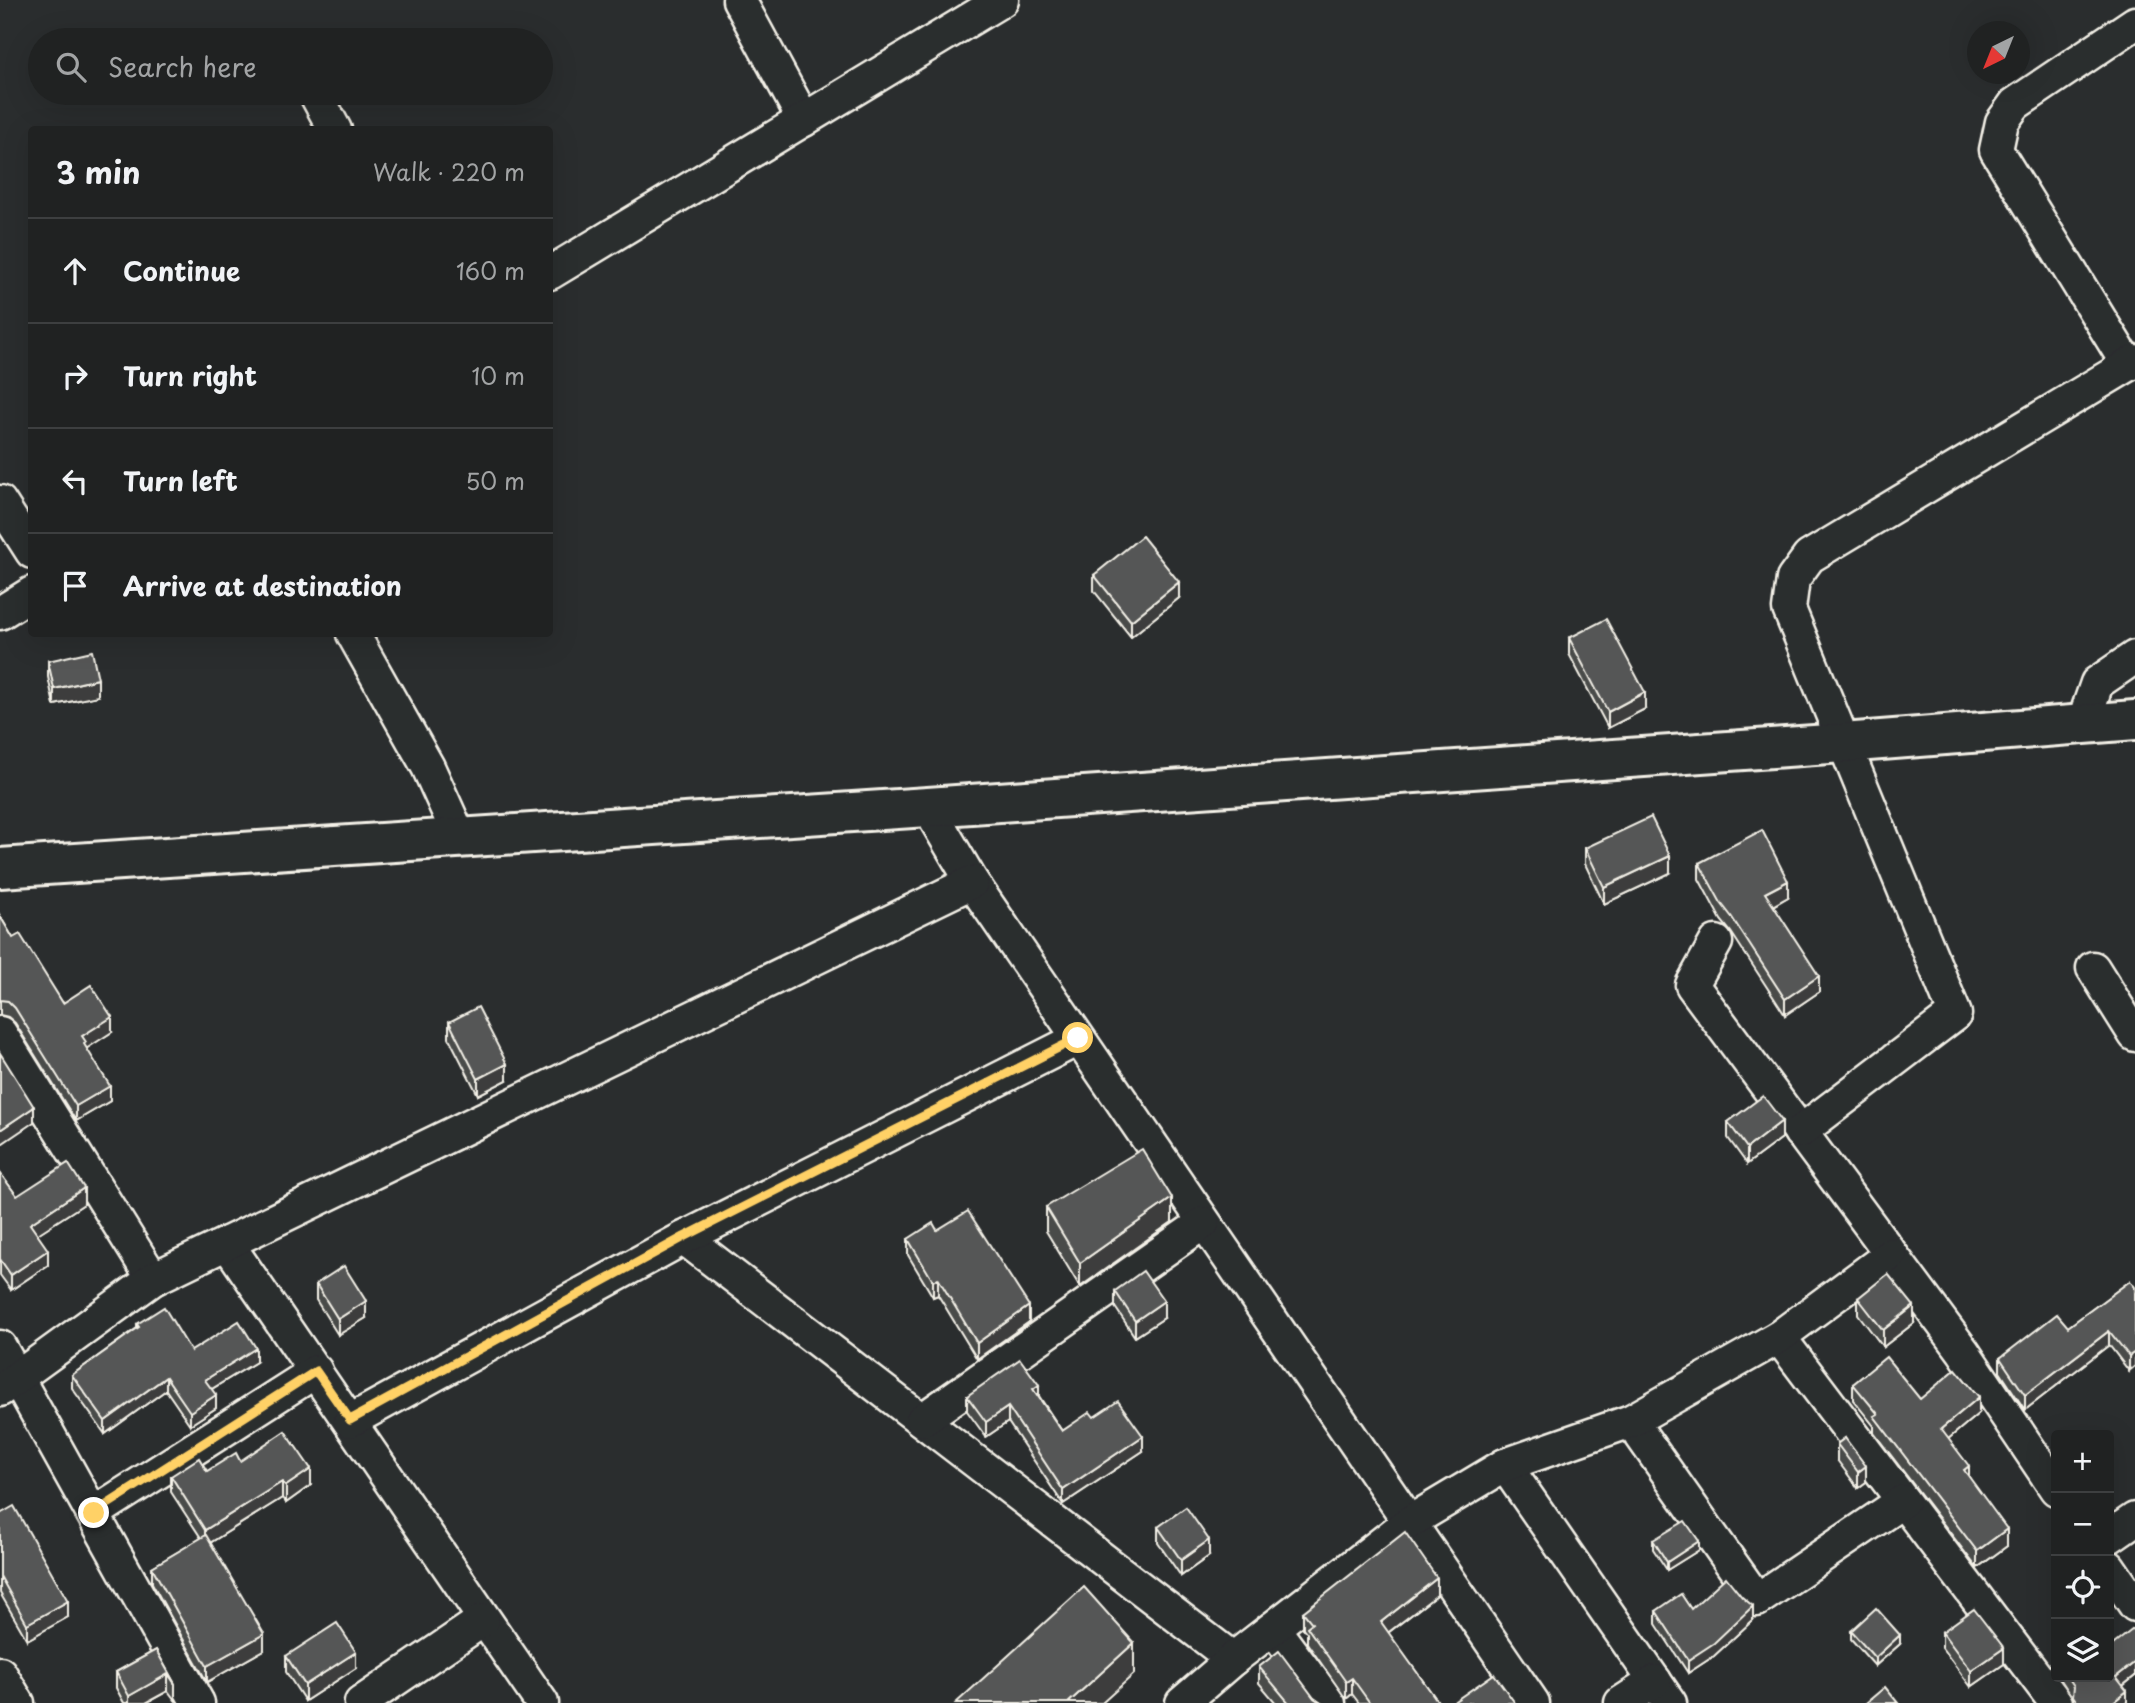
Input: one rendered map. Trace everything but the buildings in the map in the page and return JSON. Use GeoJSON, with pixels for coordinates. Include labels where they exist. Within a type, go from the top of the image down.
{"type":"FeatureCollection","features":[{"type":"Feature","properties":{"kind":"main road"},"geometry":{"type":"LineString","coordinates":[[0,868],[928,807],[2135,720]]}},
{"type":"Feature","properties":{"kind":"street"},"geometry":{"type":"LineString","coordinates":[[739,0],[804,120]]}},
{"type":"Feature","properties":{"kind":"street"},"geometry":{"type":"LineString","coordinates":[[553,271],[804,120],[985,5]]}},
{"type":"Feature","properties":{"kind":"street"},"geometry":{"type":"LineString","coordinates":[[1800,1132],[1955,1014],[1789,610],[1793,579],[1809,557],[2131,363],[1996,150],[2002,122],[2015,104],[2135,23]]}},
{"type":"Feature","properties":{"kind":"street"},"geometry":{"type":"LineString","coordinates":[[321,105],[333,126]]}},
{"type":"Feature","properties":{"kind":"street"},"geometry":{"type":"LineString","coordinates":[[0,502],[28,546]]}},
{"type":"Feature","properties":{"kind":"street"},"geometry":{"type":"LineString","coordinates":[[0,613],[28,596]]}},
{"type":"Feature","properties":{"kind":"street"},"geometry":{"type":"LineString","coordinates":[[355,637],[428,767],[460,838]]}},
{"type":"Feature","properties":{"kind":"street"},"geometry":{"type":"LineString","coordinates":[[2083,723],[2097,683],[2135,657]]}},
{"type":"Feature","properties":{"kind":"street"},"geometry":{"type":"LineString","coordinates":[[928,807],[972,882],[1533,1703]]}},
{"type":"Feature","properties":{"kind":"street"},"geometry":{"type":"LineString","coordinates":[[9,1383],[153,1279],[972,882]]}},
{"type":"Feature","properties":{"kind":"street"},"geometry":{"type":"LineString","coordinates":[[1716,942],[1692,985],[1963,1351],[2051,1482]]}},
{"type":"Feature","properties":{"kind":"street"},"geometry":{"type":"LineString","coordinates":[[2093,968],[2135,1035]]}},
{"type":"Feature","properties":{"kind":"street"},"geometry":{"type":"LineString","coordinates":[[0,1033],[153,1279]]}},
{"type":"Feature","properties":{"kind":"street"},"geometry":{"type":"LineString","coordinates":[[350,1420],[684,1237],[1078,1038]]}},
{"type":"Feature","properties":{"kind":"street"},"geometry":{"type":"LineString","coordinates":[[922,1420],[1203,1223]]}},
{"type":"Feature","properties":{"kind":"street"},"geometry":{"type":"LineString","coordinates":[[684,1237],[1233,1659]]}},
{"type":"Feature","properties":{"kind":"street"},"geometry":{"type":"LineString","coordinates":[[227,1243],[542,1703]]}},
{"type":"Feature","properties":{"kind":"street"},"geometry":{"type":"LineString","coordinates":[[1182,1703],[1233,1659],[1408,1523],[1505,1465],[1631,1420],[1779,1337],[1891,1254]]}},
{"type":"Feature","properties":{"kind":"street"},"geometry":{"type":"LineString","coordinates":[[1779,1337],[2056,1703]]}},
{"type":"Feature","properties":{"kind":"street"},"geometry":{"type":"LineString","coordinates":[[0,1347],[9,1383],[94,1513],[198,1703]]}},
{"type":"Feature","properties":{"kind":"street"},"geometry":{"type":"LineString","coordinates":[[94,1513],[316,1371]]}},
{"type":"Feature","properties":{"kind":"street"},"geometry":{"type":"LineString","coordinates":[[1631,1420],[1757,1600],[1903,1501]]}},
{"type":"Feature","properties":{"kind":"street"},"geometry":{"type":"LineString","coordinates":[[1505,1465],[1663,1692],[1621,1703]]}},
{"type":"Feature","properties":{"kind":"street"},"geometry":{"type":"LineString","coordinates":[[2114,1533],[2135,1519]]}},
{"type":"Feature","properties":{"kind":"street"},"geometry":{"type":"LineString","coordinates":[[2114,1574],[2135,1605]]}},
{"type":"Feature","properties":{"kind":"street"},"geometry":{"type":"LineString","coordinates":[[361,1703],[483,1620]]}},
{"type":"Feature","properties":{"kind":"street"},"geometry":{"type":"LineString","coordinates":[[1273,1628],[1329,1703]]}},
{"type":"Feature","properties":{"kind":"street"},"geometry":{"type":"LineString","coordinates":[[0,1673],[18,1703]]}},
{"type":"Feature","properties":{"kind":"route"},"geometry":{"type":"LineString","coordinates":[[94,1513],[316,1371],[350,1420],[684,1237],[1078,1038]]}}]}
